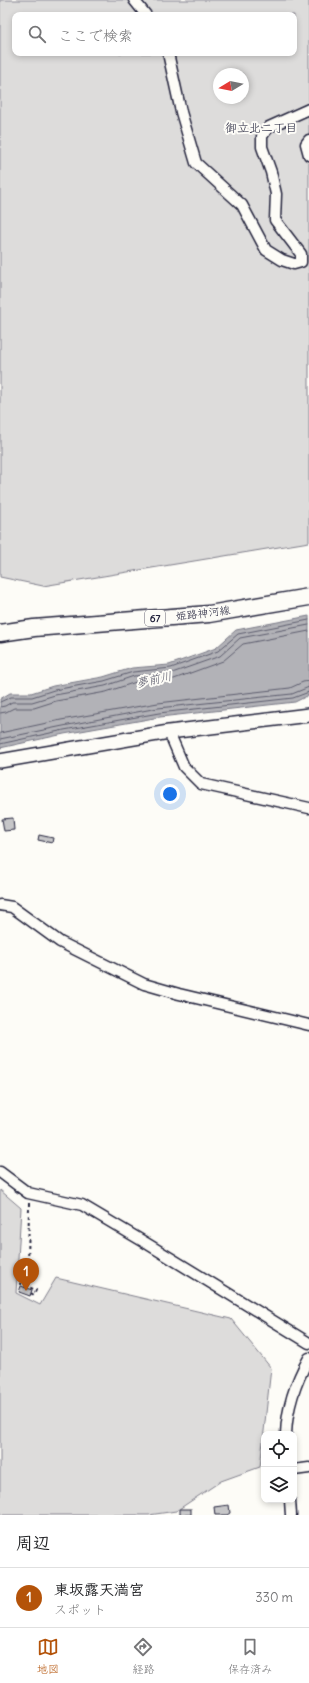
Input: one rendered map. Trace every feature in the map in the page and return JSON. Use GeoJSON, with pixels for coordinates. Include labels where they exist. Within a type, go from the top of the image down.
{"type":"FeatureCollection","features":[{"type":"Feature","properties":{"kind":"main road","name":"姫路神河線"},"geometry":{"type":"LineString","coordinates":[[0,633],[25,629],[209,614],[309,597]]}},
{"type":"Feature","properties":{"kind":"street"},"geometry":{"type":"LineString","coordinates":[[134,0],[144,12]]}},
{"type":"Feature","properties":{"kind":"street"},"geometry":{"type":"LineString","coordinates":[[169,56],[180,112],[196,163],[242,205],[266,250],[282,260],[294,264],[301,262],[301,254],[275,220],[276,194],[271,172],[262,147],[262,136],[268,127],[309,109]]}},
{"type":"Feature","properties":{"kind":"street"},"geometry":{"type":"LineString","coordinates":[[309,140],[306,144],[309,155]]}},
{"type":"Feature","properties":{"kind":"street"},"geometry":{"type":"LineString","coordinates":[[0,761],[169,732],[309,716]]}},
{"type":"Feature","properties":{"kind":"street"},"geometry":{"type":"LineString","coordinates":[[169,732],[184,767],[201,784],[309,808]]}},
{"type":"Feature","properties":{"kind":"street"},"geometry":{"type":"LineString","coordinates":[[0,905],[12,907],[60,942],[144,984],[179,994],[309,1025]]}},
{"type":"Feature","properties":{"kind":"street"},"geometry":{"type":"LineString","coordinates":[[0,1172],[28,1193],[82,1205],[309,1343]]}},
{"type":"Feature","properties":{"kind":"street"},"geometry":{"type":"LineString","coordinates":[[286,1431],[287,1417],[301,1371],[309,1358]]}},
{"type":"Feature","properties":{"kind":"street"},"geometry":{"type":"LineString","coordinates":[[297,1470],[309,1468]]}},
{"type":"Feature","properties":{"kind":"street"},"geometry":{"type":"LineString","coordinates":[[290,1503],[291,1515]]}},
{"type":"Feature","properties":{"kind":"path"},"geometry":{"type":"LineString","coordinates":[[24,1200],[29,1203],[28,1271],[19,1280],[19,1283],[36,1290],[34,1294],[31,1293]]}},
{"type":"Feature","properties":{"kind":"shaded area"},"geometry":{"type":"Polygon","coordinates":[[[0,0],[309,0],[309,542],[43,586],[0,577],[0,0]]]}},
{"type":"Feature","properties":{"kind":"shaded area"},"geometry":{"type":"Polygon","coordinates":[[[0,1190],[21,1208],[16,1293],[40,1305],[56,1278],[231,1319],[271,1368],[264,1431],[261,1431],[260,1467],[221,1481],[176,1511],[149,1515],[0,1515],[0,1190]]]}},
{"type":"Feature","properties":{"kind":"water","name":"夢前川"},"geometry":{"type":"Polygon","coordinates":[[[309,616],[309,695],[295,702],[160,717],[64,734],[0,748],[0,699],[10,693],[31,693],[53,686],[103,677],[132,668],[169,665],[216,648],[236,630],[309,616]]]}},
{"type":"Feature","properties":{"kind":"building"},"geometry":{"type":"Polygon","coordinates":[[[13,818],[14,830],[4,831],[2,819],[13,818]]]}},
{"type":"Feature","properties":{"kind":"building"},"geometry":{"type":"Polygon","coordinates":[[[39,835],[53,838],[52,843],[38,840],[39,835]]]}},
{"type":"Feature","properties":{"kind":"building"},"geometry":{"type":"Polygon","coordinates":[[[21,1286],[32,1290],[30,1296],[19,1292],[21,1286]]]}},
{"type":"Feature","properties":{"kind":"building"},"geometry":{"type":"Polygon","coordinates":[[[229,1505],[230,1513],[227,1515],[215,1515],[214,1507],[229,1505]]]}},
{"type":"Feature","properties":{"kind":"building"},"geometry":{"type":"Polygon","coordinates":[[[180,1509],[191,1509],[191,1515],[180,1515],[180,1509]]]}},
{"type":"Feature","properties":{"kind":"place","name":"東坂露天満宮"},"geometry":{"type":"Point","coordinates":[26,1291]}},
{"type":"Feature","properties":{"kind":"district","name":"御立北二丁目"},"geometry":{"type":"Point","coordinates":[261,127]}}]}
